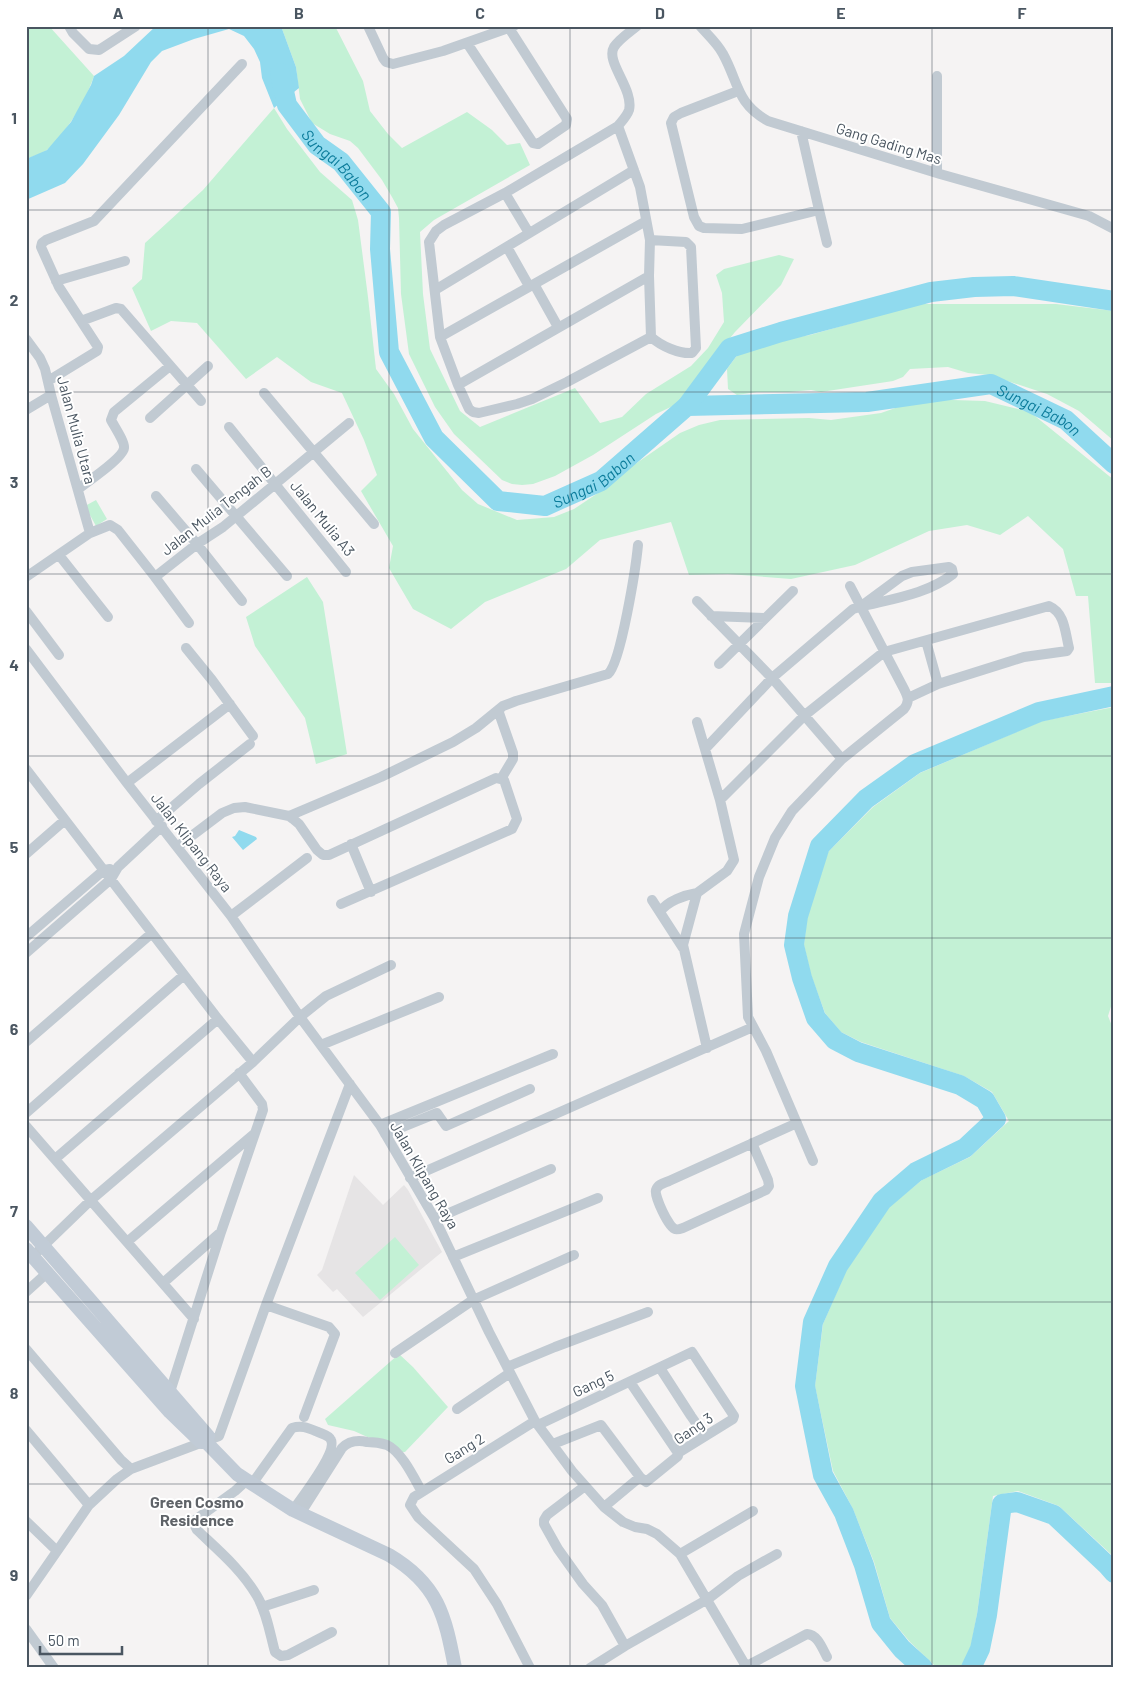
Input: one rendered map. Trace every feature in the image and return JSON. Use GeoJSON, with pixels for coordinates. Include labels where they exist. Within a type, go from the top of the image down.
{"type":"FeatureCollection","features":[{"type":"Feature","properties":{"kind":"main road"},"geometry":{"type":"LineString","coordinates":[[26,1226],[145,1374],[176,1418],[201,1442],[206,1442],[231,1469],[249,1482],[297,1512],[389,1555],[416,1576],[431,1591],[440,1607],[448,1633],[455,1668]]}},
{"type":"Feature","properties":{"kind":"main road"},"geometry":{"type":"LineString","coordinates":[[29,1252],[145,1374],[170,1392],[208,1436],[206,1442]]}},
{"type":"Feature","properties":{"kind":"street"},"geometry":{"type":"LineString","coordinates":[[69,26],[73,33],[89,49],[99,50],[136,26]]}},
{"type":"Feature","properties":{"kind":"street"},"geometry":{"type":"LineString","coordinates":[[368,26],[383,58],[386,62],[393,64],[467,43],[512,27],[567,119],[566,125],[538,144],[533,142],[467,43]]}},
{"type":"Feature","properties":{"kind":"street"},"geometry":{"type":"LineString","coordinates":[[637,26],[615,45],[611,53],[628,93],[630,103],[626,116],[618,126],[444,225],[429,242],[440,337],[458,385],[469,409],[473,412],[480,413],[532,399],[651,337]]}},
{"type":"Feature","properties":{"kind":"street","name":"Gang Gading Mas"},"geometry":{"type":"LineString","coordinates":[[700,26],[723,52],[738,91],[755,113],[768,121],[937,173],[1089,216],[1114,229]]}},
{"type":"Feature","properties":{"kind":"street"},"geometry":{"type":"LineString","coordinates":[[48,381],[98,350],[98,346],[56,281],[41,247],[42,243],[94,221],[242,64]]}},
{"type":"Feature","properties":{"kind":"street"},"geometry":{"type":"LineString","coordinates":[[937,76],[937,173]]}},
{"type":"Feature","properties":{"kind":"street"},"geometry":{"type":"LineString","coordinates":[[738,91],[681,113],[674,117],[671,123],[697,224],[704,228],[742,229],[819,210]]}},
{"type":"Feature","properties":{"kind":"street"},"geometry":{"type":"LineString","coordinates":[[618,126],[640,187],[650,240],[651,337],[658,344],[690,354],[696,348],[690,245],[686,242],[650,240]]}},
{"type":"Feature","properties":{"kind":"street"},"geometry":{"type":"LineString","coordinates":[[801,131],[827,243]]}},
{"type":"Feature","properties":{"kind":"street"},"geometry":{"type":"LineString","coordinates":[[435,290],[634,170]]}},
{"type":"Feature","properties":{"kind":"street"},"geometry":{"type":"LineString","coordinates":[[505,192],[529,233]]}},
{"type":"Feature","properties":{"kind":"street"},"geometry":{"type":"LineString","coordinates":[[440,337],[646,221]]}},
{"type":"Feature","properties":{"kind":"street"},"geometry":{"type":"LineString","coordinates":[[507,247],[558,327]]}},
{"type":"Feature","properties":{"kind":"street"},"geometry":{"type":"LineString","coordinates":[[56,281],[124,261]]}},
{"type":"Feature","properties":{"kind":"street"},"geometry":{"type":"LineString","coordinates":[[458,385],[649,276]]}},
{"type":"Feature","properties":{"kind":"street"},"geometry":{"type":"LineString","coordinates":[[81,321],[116,308],[121,309],[201,401]]}},
{"type":"Feature","properties":{"kind":"street","name":"Jalan Mulia Utara"},"geometry":{"type":"LineString","coordinates":[[28,346],[43,364],[90,533]]}},
{"type":"Feature","properties":{"kind":"street"},"geometry":{"type":"LineString","coordinates":[[78,489],[117,458],[124,449],[124,445],[112,420],[114,412],[170,366]]}},
{"type":"Feature","properties":{"kind":"street"},"geometry":{"type":"LineString","coordinates":[[150,418],[208,366]]}},
{"type":"Feature","properties":{"kind":"street"},"geometry":{"type":"LineString","coordinates":[[264,393],[374,524]]}},
{"type":"Feature","properties":{"kind":"street"},"geometry":{"type":"LineString","coordinates":[[26,410],[51,395]]}},
{"type":"Feature","properties":{"kind":"street","name":"Jalan Mulia Tengah B"},"geometry":{"type":"LineString","coordinates":[[90,533],[110,525],[118,530],[156,577],[197,544],[223,527],[349,423]]}},
{"type":"Feature","properties":{"kind":"street","name":"Jalan Mulia A3"},"geometry":{"type":"LineString","coordinates":[[229,427],[346,572]]}},
{"type":"Feature","properties":{"kind":"street"},"geometry":{"type":"LineString","coordinates":[[196,469],[237,515],[286,576]]}},
{"type":"Feature","properties":{"kind":"street"},"geometry":{"type":"LineString","coordinates":[[156,496],[242,601]]}},
{"type":"Feature","properties":{"kind":"street"},"geometry":{"type":"LineString","coordinates":[[26,577],[90,533]]}},
{"type":"Feature","properties":{"kind":"street"},"geometry":{"type":"LineString","coordinates":[[289,816],[381,777],[453,742],[476,728],[498,710],[516,701],[611,672],[618,654],[636,565],[638,545]]}},
{"type":"Feature","properties":{"kind":"street"},"geometry":{"type":"LineString","coordinates":[[59,555],[108,617]]}},
{"type":"Feature","properties":{"kind":"street"},"geometry":{"type":"LineString","coordinates":[[705,749],[772,678],[854,609],[904,596],[941,583],[953,574],[952,569],[949,567],[912,572],[902,576],[860,607]]}},
{"type":"Feature","properties":{"kind":"street"},"geometry":{"type":"LineString","coordinates":[[156,577],[189,623]]}},
{"type":"Feature","properties":{"kind":"street"},"geometry":{"type":"LineString","coordinates":[[813,1161],[766,1052],[748,1017],[744,934],[759,877],[775,838],[792,810],[842,759],[904,709],[908,703],[908,698],[850,586]]}},
{"type":"Feature","properties":{"kind":"street"},"geometry":{"type":"LineString","coordinates":[[719,664],[793,591]]}},
{"type":"Feature","properties":{"kind":"street"},"geometry":{"type":"LineString","coordinates":[[697,601],[772,678],[842,759]]}},
{"type":"Feature","properties":{"kind":"street"},"geometry":{"type":"LineString","coordinates":[[720,800],[805,715],[884,652],[1049,606],[1055,608],[1061,614],[1069,648],[1067,651],[1024,657],[938,684],[908,698]]}},
{"type":"Feature","properties":{"kind":"street"},"geometry":{"type":"LineString","coordinates":[[26,611],[59,655]]}},
{"type":"Feature","properties":{"kind":"street"},"geometry":{"type":"LineString","coordinates":[[711,616],[765,618]]}},
{"type":"Feature","properties":{"kind":"street"},"geometry":{"type":"LineString","coordinates":[[926,641],[938,684]]}},
{"type":"Feature","properties":{"kind":"street"},"geometry":{"type":"LineString","coordinates":[[26,953],[111,879],[118,867],[159,823],[199,784],[251,740],[230,704],[186,648]]}},
{"type":"Feature","properties":{"kind":"street","name":"Jalan Klipang Raya"},"geometry":{"type":"LineString","coordinates":[[26,649],[176,847],[231,916],[300,1017],[382,1130],[435,1219],[473,1300],[537,1423],[585,1486],[604,1507],[623,1522],[635,1527],[647,1528],[657,1534],[680,1554],[746,1667]]}},
{"type":"Feature","properties":{"kind":"street"},"geometry":{"type":"LineString","coordinates":[[127,783],[230,704]]}},
{"type":"Feature","properties":{"kind":"street"},"geometry":{"type":"LineString","coordinates":[[498,710],[513,753],[513,758],[502,779]]}},
{"type":"Feature","properties":{"kind":"street"},"geometry":{"type":"LineString","coordinates":[[660,912],[665,906],[686,895],[697,893],[727,871],[734,860],[720,800],[697,722]]}},
{"type":"Feature","properties":{"kind":"street"},"geometry":{"type":"LineString","coordinates":[[28,775],[253,1062]]}},
{"type":"Feature","properties":{"kind":"street"},"geometry":{"type":"LineString","coordinates":[[176,847],[222,813],[234,808],[245,807],[289,816],[299,824],[316,850],[323,855],[328,855],[496,778],[502,779],[506,784],[518,819],[512,829],[341,904]]}},
{"type":"Feature","properties":{"kind":"street"},"geometry":{"type":"LineString","coordinates":[[26,854],[65,820]]}},
{"type":"Feature","properties":{"kind":"street"},"geometry":{"type":"LineString","coordinates":[[351,844],[371,892]]}},
{"type":"Feature","properties":{"kind":"street"},"geometry":{"type":"LineString","coordinates":[[231,916],[306,858]]}},
{"type":"Feature","properties":{"kind":"street"},"geometry":{"type":"LineString","coordinates":[[26,937],[104,870],[118,867]]}},
{"type":"Feature","properties":{"kind":"street"},"geometry":{"type":"LineString","coordinates":[[684,948],[697,893]]}},
{"type":"Feature","properties":{"kind":"street"},"geometry":{"type":"LineString","coordinates":[[652,900],[684,948],[707,1048]]}},
{"type":"Feature","properties":{"kind":"street"},"geometry":{"type":"LineString","coordinates":[[26,1042],[152,933]]}},
{"type":"Feature","properties":{"kind":"street"},"geometry":{"type":"LineString","coordinates":[[29,1252],[44,1246],[90,1200],[253,1062],[300,1017],[326,996],[391,965]]}},
{"type":"Feature","properties":{"kind":"street"},"geometry":{"type":"LineString","coordinates":[[26,1113],[184,975]]}},
{"type":"Feature","properties":{"kind":"street"},"geometry":{"type":"LineString","coordinates":[[321,1045],[439,997]]}},
{"type":"Feature","properties":{"kind":"street"},"geometry":{"type":"LineString","coordinates":[[55,1159],[218,1019]]}},
{"type":"Feature","properties":{"kind":"street"},"geometry":{"type":"LineString","coordinates":[[410,1178],[753,1027]]}},
{"type":"Feature","properties":{"kind":"street"},"geometry":{"type":"LineString","coordinates":[[382,1130],[553,1054]]}},
{"type":"Feature","properties":{"kind":"street"},"geometry":{"type":"LineString","coordinates":[[170,1392],[221,1232],[263,1110],[263,1106],[240,1073]]}},
{"type":"Feature","properties":{"kind":"street"},"geometry":{"type":"LineString","coordinates":[[26,1596],[89,1505],[116,1479],[131,1469],[162,1456],[219,1436],[266,1304],[350,1084]]}},
{"type":"Feature","properties":{"kind":"street"},"geometry":{"type":"LineString","coordinates":[[382,1130],[437,1113],[446,1126],[530,1089]]}},
{"type":"Feature","properties":{"kind":"street"},"geometry":{"type":"LineString","coordinates":[[752,1143],[768,1180],[769,1186],[766,1190],[683,1228],[676,1230],[672,1228],[666,1220],[656,1194],[658,1187],[752,1143],[797,1123]]}},
{"type":"Feature","properties":{"kind":"street"},"geometry":{"type":"LineString","coordinates":[[26,1126],[194,1319]]}},
{"type":"Feature","properties":{"kind":"street"},"geometry":{"type":"LineString","coordinates":[[127,1242],[255,1134]]}},
{"type":"Feature","properties":{"kind":"street"},"geometry":{"type":"LineString","coordinates":[[435,1219],[551,1169]]}},
{"type":"Feature","properties":{"kind":"street"},"geometry":{"type":"LineString","coordinates":[[453,1257],[598,1198]]}},
{"type":"Feature","properties":{"kind":"street"},"geometry":{"type":"LineString","coordinates":[[163,1282],[221,1232]]}},
{"type":"Feature","properties":{"kind":"street"},"geometry":{"type":"LineString","coordinates":[[395,1353],[473,1300],[574,1255]]}},
{"type":"Feature","properties":{"kind":"street"},"geometry":{"type":"LineString","coordinates":[[26,1292],[48,1273]]}},
{"type":"Feature","properties":{"kind":"street"},"geometry":{"type":"LineString","coordinates":[[266,1304],[329,1327],[335,1334],[304,1417]]}},
{"type":"Feature","properties":{"kind":"street"},"geometry":{"type":"LineString","coordinates":[[457,1410],[509,1370],[555,1347],[648,1312]]}},
{"type":"Feature","properties":{"kind":"street"},"geometry":{"type":"LineString","coordinates":[[26,1349],[121,1460],[131,1469]]}},
{"type":"Feature","properties":{"kind":"street","name":"Gang 3"},"geometry":{"type":"LineString","coordinates":[[604,1507],[640,1477],[646,1482],[678,1456],[678,1453],[733,1419],[734,1416],[692,1352],[660,1368]]}},
{"type":"Feature","properties":{"kind":"street"},"geometry":{"type":"LineString","coordinates":[[660,1368],[705,1436]]}},
{"type":"Feature","properties":{"kind":"street","name":"Gang 5"},"geometry":{"type":"LineString","coordinates":[[537,1423],[660,1368]]}},
{"type":"Feature","properties":{"kind":"street"},"geometry":{"type":"LineString","coordinates":[[630,1382],[678,1453]]}},
{"type":"Feature","properties":{"kind":"street","name":"Gang 2"},"geometry":{"type":"LineString","coordinates":[[530,1668],[497,1604],[474,1569],[418,1517],[411,1509],[410,1503],[413,1498],[422,1492],[537,1423]]}},
{"type":"Feature","properties":{"kind":"street"},"geometry":{"type":"LineString","coordinates":[[297,1512],[330,1452],[332,1444],[328,1436],[299,1426],[292,1428],[249,1482],[195,1520],[194,1524],[197,1530],[239,1571],[258,1597],[275,1652],[281,1656],[288,1655],[332,1632]]}},
{"type":"Feature","properties":{"kind":"street"},"geometry":{"type":"LineString","coordinates":[[553,1444],[601,1426],[640,1477]]}},
{"type":"Feature","properties":{"kind":"street"},"geometry":{"type":"LineString","coordinates":[[26,1430],[89,1505]]}},
{"type":"Feature","properties":{"kind":"street"},"geometry":{"type":"LineString","coordinates":[[297,1512],[342,1448],[356,1441],[385,1444],[390,1447],[406,1464],[422,1492]]}},
{"type":"Feature","properties":{"kind":"street"},"geometry":{"type":"LineString","coordinates":[[585,1486],[547,1515],[544,1524],[558,1549],[583,1584],[602,1605],[625,1646]]}},
{"type":"Feature","properties":{"kind":"street"},"geometry":{"type":"LineString","coordinates":[[680,1554],[753,1511]]}},
{"type":"Feature","properties":{"kind":"street"},"geometry":{"type":"LineString","coordinates":[[26,1520],[57,1551]]}},
{"type":"Feature","properties":{"kind":"street"},"geometry":{"type":"LineString","coordinates":[[590,1668],[708,1599],[738,1576],[777,1554]]}},
{"type":"Feature","properties":{"kind":"street"},"geometry":{"type":"LineString","coordinates":[[262,1607],[314,1590]]}},
{"type":"Feature","properties":{"kind":"street"},"geometry":{"type":"LineString","coordinates":[[26,1629],[54,1668]]}},
{"type":"Feature","properties":{"kind":"street"},"geometry":{"type":"LineString","coordinates":[[746,1667],[807,1634],[812,1634],[816,1637],[827,1657]]}},
{"type":"Feature","properties":{"kind":"shaded area"},"geometry":{"type":"Polygon","coordinates":[[[354,1175],[383,1205],[404,1185],[442,1252],[363,1317],[337,1289],[333,1292],[317,1275],[322,1270],[354,1175]]]}},
{"type":"Feature","properties":{"kind":"green space"},"geometry":{"type":"Polygon","coordinates":[[[26,26],[49,26],[94,76],[81,105],[62,134],[46,151],[26,159],[26,26]]]}},
{"type":"Feature","properties":{"kind":"green space"},"geometry":{"type":"Polygon","coordinates":[[[281,26],[335,26],[363,81],[370,111],[402,148],[467,112],[492,130],[507,145],[520,143],[530,165],[434,220],[420,232],[423,294],[430,349],[460,411],[480,427],[575,388],[600,423],[622,417],[646,394],[691,366],[708,348],[724,322],[722,293],[716,275],[724,269],[779,255],[794,259],[781,285],[735,332],[675,405],[656,414],[593,455],[555,476],[533,484],[522,485],[502,480],[454,434],[435,407],[409,354],[401,294],[398,208],[382,180],[358,148],[350,141],[330,134],[312,123],[300,99],[296,67],[281,26]]]}},
{"type":"Feature","properties":{"kind":"green space"},"geometry":{"type":"Polygon","coordinates":[[[274,108],[287,129],[320,172],[352,200],[358,220],[376,369],[394,394],[413,429],[462,490],[478,504],[517,520],[554,517],[574,509],[601,491],[628,469],[680,433],[699,425],[720,420],[809,418],[831,420],[881,413],[921,399],[985,401],[1030,412],[1114,480],[1114,683],[1095,683],[1088,596],[1076,596],[1063,549],[1028,516],[1000,535],[967,525],[929,531],[855,565],[791,579],[728,574],[689,575],[671,522],[600,540],[566,569],[485,602],[451,629],[413,609],[389,568],[393,546],[361,491],[377,475],[364,440],[342,393],[311,382],[277,357],[246,379],[197,323],[171,321],[151,331],[132,288],[142,279],[145,243],[203,190],[274,108]]]}},
{"type":"Feature","properties":{"kind":"green space"},"geometry":{"type":"Polygon","coordinates":[[[919,304],[1056,304],[1114,311],[1114,441],[1079,411],[1047,394],[989,375],[968,373],[948,367],[910,369],[903,377],[893,381],[821,392],[811,390],[757,392],[737,395],[728,389],[727,369],[738,354],[762,343],[810,335],[919,304]]]}},
{"type":"Feature","properties":{"kind":"green space"},"geometry":{"type":"Polygon","coordinates":[[[96,500],[107,519],[96,526],[85,506],[96,500]]]}},
{"type":"Feature","properties":{"kind":"green space"},"geometry":{"type":"Polygon","coordinates":[[[307,577],[323,602],[347,754],[316,764],[305,718],[255,646],[246,617],[307,577]]]}},
{"type":"Feature","properties":{"kind":"green space"},"geometry":{"type":"Polygon","coordinates":[[[1114,707],[1114,997],[1108,1016],[1114,1031],[1114,1557],[1059,1506],[1018,1491],[993,1496],[971,1646],[962,1665],[934,1665],[910,1642],[890,1618],[874,1562],[853,1509],[833,1471],[815,1386],[823,1324],[846,1271],[889,1207],[922,1180],[970,1157],[1009,1121],[992,1092],[964,1076],[861,1042],[841,1032],[825,1013],[811,975],[804,945],[807,918],[828,852],[873,807],[920,773],[1042,721],[1114,707]]]}},
{"type":"Feature","properties":{"kind":"green space"},"geometry":{"type":"Polygon","coordinates":[[[395,1237],[419,1265],[380,1300],[355,1273],[395,1237]]]}},
{"type":"Feature","properties":{"kind":"green space"},"geometry":{"type":"Polygon","coordinates":[[[399,1354],[448,1407],[405,1452],[401,1452],[354,1431],[328,1425],[325,1419],[399,1354]]]}},
{"type":"Feature","properties":{"kind":"water"},"geometry":{"type":"Polygon","coordinates":[[[156,26],[281,26],[296,67],[299,88],[274,108],[262,78],[260,62],[254,49],[244,36],[229,29],[162,51],[151,62],[119,115],[83,164],[65,183],[26,200],[26,159],[47,150],[71,122],[94,76],[124,56],[156,26]]]}},
{"type":"Feature","properties":{"kind":"water"},"geometry":{"type":"Polygon","coordinates":[[[239,830],[257,839],[243,850],[232,837],[239,830]]]}},
{"type":"Feature","properties":{"kind":"waterway","name":"Sungai Babon"},"geometry":{"type":"LineString","coordinates":[[280,73],[287,105],[317,145],[341,162],[381,212],[380,249],[389,352],[434,438],[498,501],[545,506],[601,481],[687,406],[867,402],[991,384],[1066,420],[1114,464]]}},
{"type":"Feature","properties":{"kind":"waterway"},"geometry":{"type":"LineString","coordinates":[[687,406],[730,348],[781,332],[931,292],[974,287],[1013,286],[1114,301]]}},
{"type":"Feature","properties":{"kind":"waterway"},"geometry":{"type":"LineString","coordinates":[[923,1668],[902,1649],[881,1623],[864,1565],[844,1513],[823,1475],[805,1386],[813,1322],[838,1266],[882,1201],[916,1172],[965,1148],[996,1119],[985,1100],[960,1085],[858,1052],[835,1040],[816,1018],[802,978],[794,945],[798,916],[820,846],[866,799],[915,764],[1039,712],[1114,696]]}},
{"type":"Feature","properties":{"kind":"waterway"},"geometry":{"type":"LineString","coordinates":[[971,1668],[980,1649],[987,1615],[1002,1504],[1017,1502],[1054,1515],[1114,1573]]}},
{"type":"Feature","properties":{"kind":"district","name":"Green Cosmo Residence"},"geometry":{"type":"Point","coordinates":[197,1510]}}]}
